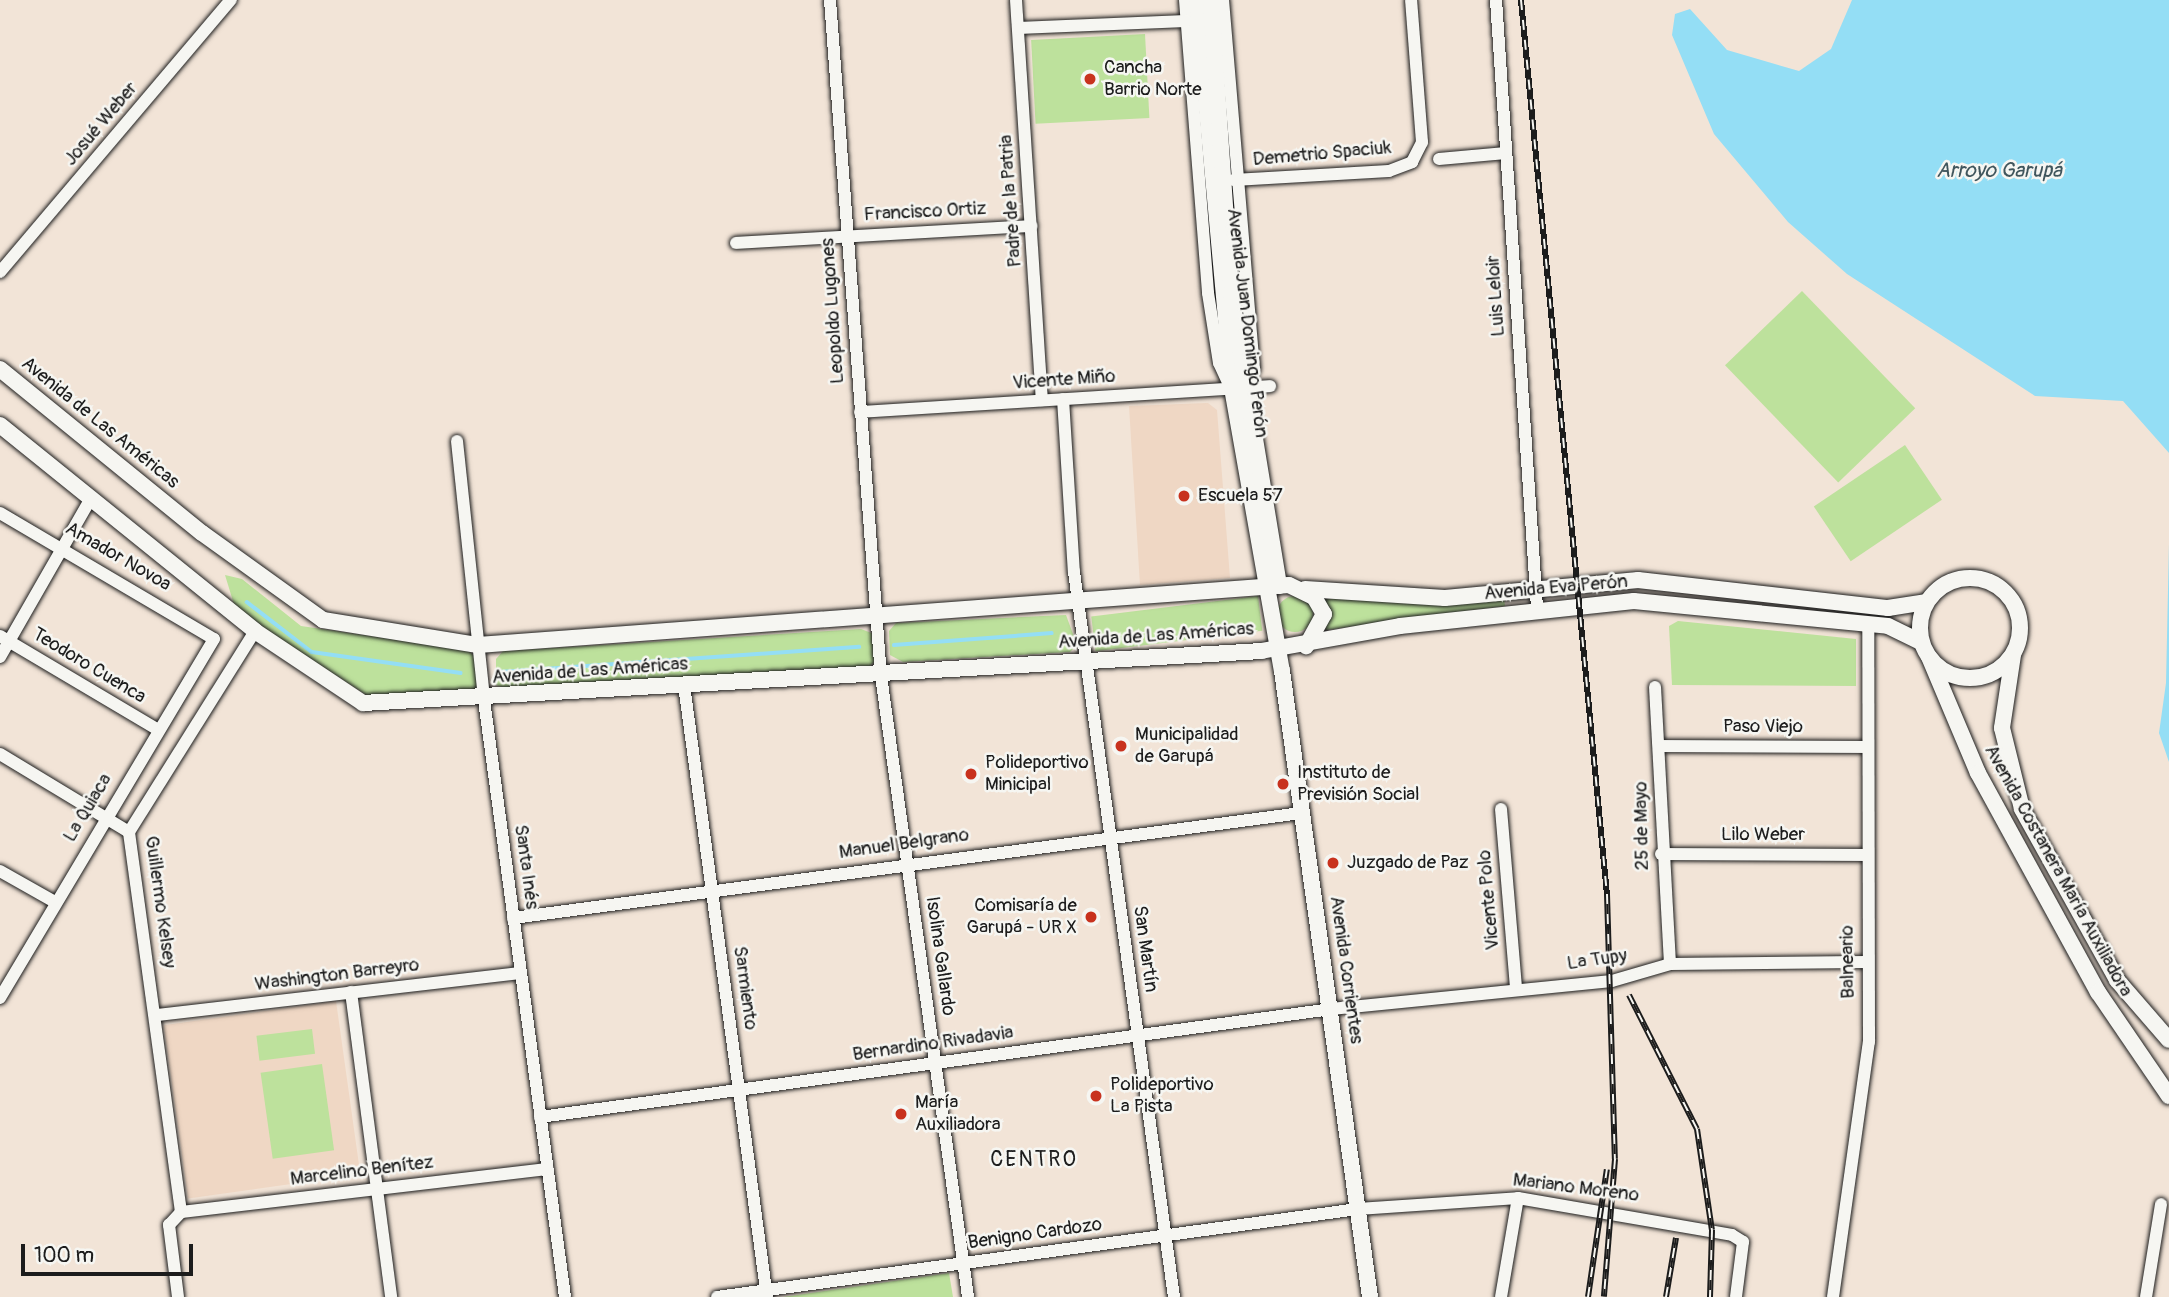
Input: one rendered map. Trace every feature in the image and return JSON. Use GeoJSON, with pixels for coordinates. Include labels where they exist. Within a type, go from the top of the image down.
{"type":"FeatureCollection","features":[{"type":"Feature","properties":{"kind":"main road","name":"Avenida Juan Domingo Perón"},"geometry":{"type":"LineString","coordinates":[[1197,0],[1239,388],[1273,587],[1276,649]]}},
{"type":"Feature","properties":{"kind":"main road","name":"Avenida Juan Domingo Perón"},"geometry":{"type":"LineString","coordinates":[[1211,0],[1222,195],[1239,388]]}},
{"type":"Feature","properties":{"kind":"main road","name":"Avenida de Las Américas"},"geometry":{"type":"LineString","coordinates":[[0,369],[305,612],[478,645],[876,620],[1273,587],[1303,589]]}},
{"type":"Feature","properties":{"kind":"main road","name":"Avenida de Las Américas"},"geometry":{"type":"LineString","coordinates":[[0,425],[255,631],[363,703],[484,700],[684,685],[881,676],[1276,649]]}},
{"type":"Feature","properties":{"kind":"main road"},"geometry":{"type":"LineString","coordinates":[[1959,579],[1999,586],[2018,610],[2013,655],[1978,678],[1951,675],[1928,657],[1921,642],[1926,603],[1959,579]]}},
{"type":"Feature","properties":{"kind":"main road","name":"Avenida Eva Perón"},"geometry":{"type":"LineString","coordinates":[[1303,589],[1375,598],[1534,590],[1639,580],[1888,608],[1926,603]]}},
{"type":"Feature","properties":{"kind":"main road"},"geometry":{"type":"LineString","coordinates":[[1303,589],[1324,614],[1306,646]]}},
{"type":"Feature","properties":{"kind":"main road","name":"Avenida Eva Perón"},"geometry":{"type":"LineString","coordinates":[[1276,649],[1537,608],[1658,602],[1868,624],[1907,630],[1921,642]]}},
{"type":"Feature","properties":{"kind":"main road","name":"Avenida Corrientes"},"geometry":{"type":"LineString","coordinates":[[1276,649],[1331,1009],[1370,1297]]}},
{"type":"Feature","properties":{"kind":"main road","name":"Avenida Costanera María Auxiliadora"},"geometry":{"type":"LineString","coordinates":[[2013,655],[2002,727],[2022,809],[2117,980],[2169,1040]]}},
{"type":"Feature","properties":{"kind":"main road","name":"Avenida Costanera María Auxiliadora"},"geometry":{"type":"LineString","coordinates":[[1928,657],[1991,797],[2098,992],[2169,1096]]}},
{"type":"Feature","properties":{"kind":"street","name":"Josué Weber"},"geometry":{"type":"LineString","coordinates":[[0,272],[231,0]]}},
{"type":"Feature","properties":{"kind":"street","name":"Leopoldo Lugones"},"geometry":{"type":"LineString","coordinates":[[831,0],[876,620]]}},
{"type":"Feature","properties":{"kind":"street","name":"Padre de la Patria"},"geometry":{"type":"LineString","coordinates":[[1016,0],[1042,400]]}},
{"type":"Feature","properties":{"kind":"street"},"geometry":{"type":"LineString","coordinates":[[1185,0],[1208,293],[1219,363],[1239,388],[1254,369],[1234,180],[1223,0]]}},
{"type":"Feature","properties":{"kind":"street","name":"Demetrio Spaciuk"},"geometry":{"type":"LineString","coordinates":[[1234,180],[1389,171],[1412,162],[1422,142],[1410,0]]}},
{"type":"Feature","properties":{"kind":"street","name":"Luis Leloir"},"geometry":{"type":"LineString","coordinates":[[1496,0],[1537,608]]}},
{"type":"Feature","properties":{"kind":"street"},"geometry":{"type":"LineString","coordinates":[[1018,28],[1186,21]]}},
{"type":"Feature","properties":{"kind":"street"},"geometry":{"type":"LineString","coordinates":[[1439,159],[1506,153]]}},
{"type":"Feature","properties":{"kind":"street","name":"Francisco Ortiz"},"geometry":{"type":"LineString","coordinates":[[736,243],[1032,226]]}},
{"type":"Feature","properties":{"kind":"street","name":"Vicente Miño"},"geometry":{"type":"LineString","coordinates":[[860,412],[1270,386]]}},
{"type":"Feature","properties":{"kind":"street"},"geometry":{"type":"LineString","coordinates":[[1063,399],[1079,605]]}},
{"type":"Feature","properties":{"kind":"street","name":"Santa Inés"},"geometry":{"type":"LineString","coordinates":[[457,441],[484,700],[565,1297]]}},
{"type":"Feature","properties":{"kind":"street"},"geometry":{"type":"LineString","coordinates":[[0,657],[4,639],[91,498]]}},
{"type":"Feature","properties":{"kind":"street","name":"Amador Novoa"},"geometry":{"type":"LineString","coordinates":[[0,513],[62,547],[214,639]]}},
{"type":"Feature","properties":{"kind":"street","name":"San Martín"},"geometry":{"type":"LineString","coordinates":[[1079,605],[1174,1297]]}},
{"type":"Feature","properties":{"kind":"street","name":"Isolina Gallardo"},"geometry":{"type":"LineString","coordinates":[[876,620],[881,676],[968,1297]]}},
{"type":"Feature","properties":{"kind":"street","name":"Balneario"},"geometry":{"type":"LineString","coordinates":[[1833,1297],[1869,1042],[1865,747],[1868,624]]}},
{"type":"Feature","properties":{"kind":"street","name":"Guillermo Kelsey"},"geometry":{"type":"LineString","coordinates":[[181,1212],[157,1015],[129,832],[255,631]]}},
{"type":"Feature","properties":{"kind":"street","name":"Teodoro Cuenca"},"geometry":{"type":"LineString","coordinates":[[4,639],[159,730]]}},
{"type":"Feature","properties":{"kind":"street","name":"La Quiaca"},"geometry":{"type":"LineString","coordinates":[[0,999],[105,817],[214,639]]}},
{"type":"Feature","properties":{"kind":"street","name":"Sarmiento"},"geometry":{"type":"LineString","coordinates":[[684,685],[767,1294]]}},
{"type":"Feature","properties":{"kind":"street","name":"25 de Mayo"},"geometry":{"type":"LineString","coordinates":[[1655,687],[1660,746],[1661,854],[1670,964]]}},
{"type":"Feature","properties":{"kind":"street","name":"Paso Viejo"},"geometry":{"type":"LineString","coordinates":[[1660,746],[1865,747]]}},
{"type":"Feature","properties":{"kind":"street"},"geometry":{"type":"LineString","coordinates":[[0,754],[129,832]]}},
{"type":"Feature","properties":{"kind":"street","name":"Vicente Polo"},"geometry":{"type":"LineString","coordinates":[[1501,809],[1516,989]]}},
{"type":"Feature","properties":{"kind":"street","name":"Manuel Belgrano"},"geometry":{"type":"LineString","coordinates":[[513,918],[712,892],[908,862],[1301,813]]}},
{"type":"Feature","properties":{"kind":"street","name":"Lilo Weber"},"geometry":{"type":"LineString","coordinates":[[1661,854],[1866,855]]}},
{"type":"Feature","properties":{"kind":"street"},"geometry":{"type":"LineString","coordinates":[[0,871],[55,902]]}},
{"type":"Feature","properties":{"kind":"street","name":"La Tupy"},"geometry":{"type":"LineString","coordinates":[[1331,1009],[1612,981],[1670,964],[1867,962]]}},
{"type":"Feature","properties":{"kind":"street","name":"Washington Barreyro"},"geometry":{"type":"LineString","coordinates":[[157,1015],[521,972]]}},
{"type":"Feature","properties":{"kind":"street"},"geometry":{"type":"LineString","coordinates":[[351,992],[374,1189],[391,1297]]}},
{"type":"Feature","properties":{"kind":"street","name":"Bernardino Rivadavia"},"geometry":{"type":"LineString","coordinates":[[540,1117],[1331,1009]]}},
{"type":"Feature","properties":{"kind":"street","name":"Marcelino Benítez"},"geometry":{"type":"LineString","coordinates":[[181,1212],[547,1169]]}},
{"type":"Feature","properties":{"kind":"street"},"geometry":{"type":"LineString","coordinates":[[1501,1297],[1518,1198]]}},
{"type":"Feature","properties":{"kind":"street","name":"Mariano Moreno"},"geometry":{"type":"LineString","coordinates":[[1358,1209],[1518,1198],[1712,1230],[1742,1242],[1736,1297]]}},
{"type":"Feature","properties":{"kind":"street"},"geometry":{"type":"LineString","coordinates":[[2146,1297],[2161,1205]]}},
{"type":"Feature","properties":{"kind":"street","name":"Benigno Cardozo"},"geometry":{"type":"LineString","coordinates":[[717,1297],[767,1294],[964,1263],[1358,1209]]}},
{"type":"Feature","properties":{"kind":"street"},"geometry":{"type":"LineString","coordinates":[[178,1297],[169,1225],[181,1212]]}},
{"type":"Feature","properties":{"kind":"shaded area"},"geometry":{"type":"Polygon","coordinates":[[[1208,403],[1217,410],[1230,578],[1140,585],[1129,406],[1208,403]]]}},
{"type":"Feature","properties":{"kind":"shaded area"},"geometry":{"type":"Polygon","coordinates":[[[336,1001],[360,1174],[188,1199],[164,1025],[336,1001]]]}},
{"type":"Feature","properties":{"kind":"green space","name":"Cancha Barrio Norte"},"geometry":{"type":"Polygon","coordinates":[[[1145,34],[1149,118],[1036,124],[1031,40],[1145,34]]]}},
{"type":"Feature","properties":{"kind":"green space"},"geometry":{"type":"Polygon","coordinates":[[[1802,291],[1915,408],[1838,483],[1725,365],[1802,291]]]}},
{"type":"Feature","properties":{"kind":"green space"},"geometry":{"type":"Polygon","coordinates":[[[1905,445],[1942,500],[1851,561],[1814,507],[1905,445]]]}},
{"type":"Feature","properties":{"kind":"green space"},"geometry":{"type":"Polygon","coordinates":[[[225,575],[242,579],[301,626],[467,650],[476,657],[477,687],[470,693],[368,696],[236,611],[225,575]]]}},
{"type":"Feature","properties":{"kind":"green space"},"geometry":{"type":"Polygon","coordinates":[[[1258,596],[1262,631],[1096,651],[1091,616],[1258,596]]]}},
{"type":"Feature","properties":{"kind":"green space"},"geometry":{"type":"Polygon","coordinates":[[[1295,596],[1308,601],[1313,614],[1308,627],[1295,632],[1282,627],[1277,614],[1282,601],[1295,596]]]}},
{"type":"Feature","properties":{"kind":"green space"},"geometry":{"type":"Polygon","coordinates":[[[1504,598],[1505,606],[1326,630],[1324,599],[1504,598]]]}},
{"type":"Feature","properties":{"kind":"green space"},"geometry":{"type":"Polygon","coordinates":[[[1066,615],[1077,645],[1070,652],[903,662],[890,655],[889,631],[896,623],[1066,615]]]}},
{"type":"Feature","properties":{"kind":"green space"},"geometry":{"type":"Polygon","coordinates":[[[1678,621],[1856,639],[1856,686],[1672,685],[1669,626],[1678,621]]]}},
{"type":"Feature","properties":{"kind":"green space"},"geometry":{"type":"Polygon","coordinates":[[[861,629],[874,634],[879,658],[868,667],[511,690],[496,685],[496,659],[503,651],[861,629]]]}},
{"type":"Feature","properties":{"kind":"green space"},"geometry":{"type":"Polygon","coordinates":[[[312,1029],[315,1054],[259,1061],[256,1036],[312,1029]]]}},
{"type":"Feature","properties":{"kind":"green space"},"geometry":{"type":"Polygon","coordinates":[[[322,1064],[334,1150],[273,1159],[261,1073],[322,1064]]]}},
{"type":"Feature","properties":{"kind":"green space"},"geometry":{"type":"Polygon","coordinates":[[[949,1273],[953,1297],[783,1297],[949,1273]]]}},
{"type":"Feature","properties":{"kind":"water","name":"Arroyo Garupá"},"geometry":{"type":"Polygon","coordinates":[[[1852,0],[2169,0],[2169,453],[2123,401],[2035,396],[1847,274],[1788,222],[1714,134],[1672,35],[1675,14],[1690,9],[1727,50],[1799,71],[1831,49],[1852,0]]]}},
{"type":"Feature","properties":{"kind":"water"},"geometry":{"type":"Polygon","coordinates":[[[2169,543],[2169,762],[2159,733],[2166,683],[2169,543]]]}},
{"type":"Feature","properties":{"kind":"waterway"},"geometry":{"type":"LineString","coordinates":[[247,602],[312,652],[461,673]]}},
{"type":"Feature","properties":{"kind":"waterway"},"geometry":{"type":"LineString","coordinates":[[894,645],[1052,633]]}},
{"type":"Feature","properties":{"kind":"waterway"},"geometry":{"type":"LineString","coordinates":[[500,672],[859,647]]}},
{"type":"Feature","properties":{"kind":"railway"},"geometry":{"type":"LineString","coordinates":[[1521,0],[1607,894],[1615,1159],[1604,1297]]}},
{"type":"Feature","properties":{"kind":"railway"},"geometry":{"type":"LineString","coordinates":[[1629,995],[1697,1129],[1712,1230],[1710,1297]]}},
{"type":"Feature","properties":{"kind":"railway"},"geometry":{"type":"LineString","coordinates":[[1588,1297],[1607,1169]]}},
{"type":"Feature","properties":{"kind":"railway"},"geometry":{"type":"LineString","coordinates":[[1666,1297],[1676,1238]]}},
{"type":"Feature","properties":{"kind":"place","name":"Cancha Barrio Norte"},"geometry":{"type":"Point","coordinates":[1090,79]}},
{"type":"Feature","properties":{"kind":"place","name":"Escuela 57"},"geometry":{"type":"Point","coordinates":[1184,496]}},
{"type":"Feature","properties":{"kind":"place","name":"Municipalidad de Garupá"},"geometry":{"type":"Point","coordinates":[1121,746]}},
{"type":"Feature","properties":{"kind":"place","name":"Polideportivo Minicipal"},"geometry":{"type":"Point","coordinates":[971,774]}},
{"type":"Feature","properties":{"kind":"place","name":"Instituto de Previsión Social"},"geometry":{"type":"Point","coordinates":[1283,784]}},
{"type":"Feature","properties":{"kind":"place","name":"Juzgado de Paz"},"geometry":{"type":"Point","coordinates":[1333,863]}},
{"type":"Feature","properties":{"kind":"place","name":"Comisaría de Garupá - UR X"},"geometry":{"type":"Point","coordinates":[1091,917]}},
{"type":"Feature","properties":{"kind":"place","name":"Polideportivo La Pista"},"geometry":{"type":"Point","coordinates":[1096,1096]}},
{"type":"Feature","properties":{"kind":"place","name":"María Auxiliadora"},"geometry":{"type":"Point","coordinates":[901,1114]}},
{"type":"Feature","properties":{"kind":"district","name":"CENTRO"},"geometry":{"type":"Point","coordinates":[1034,1160]}}]}
